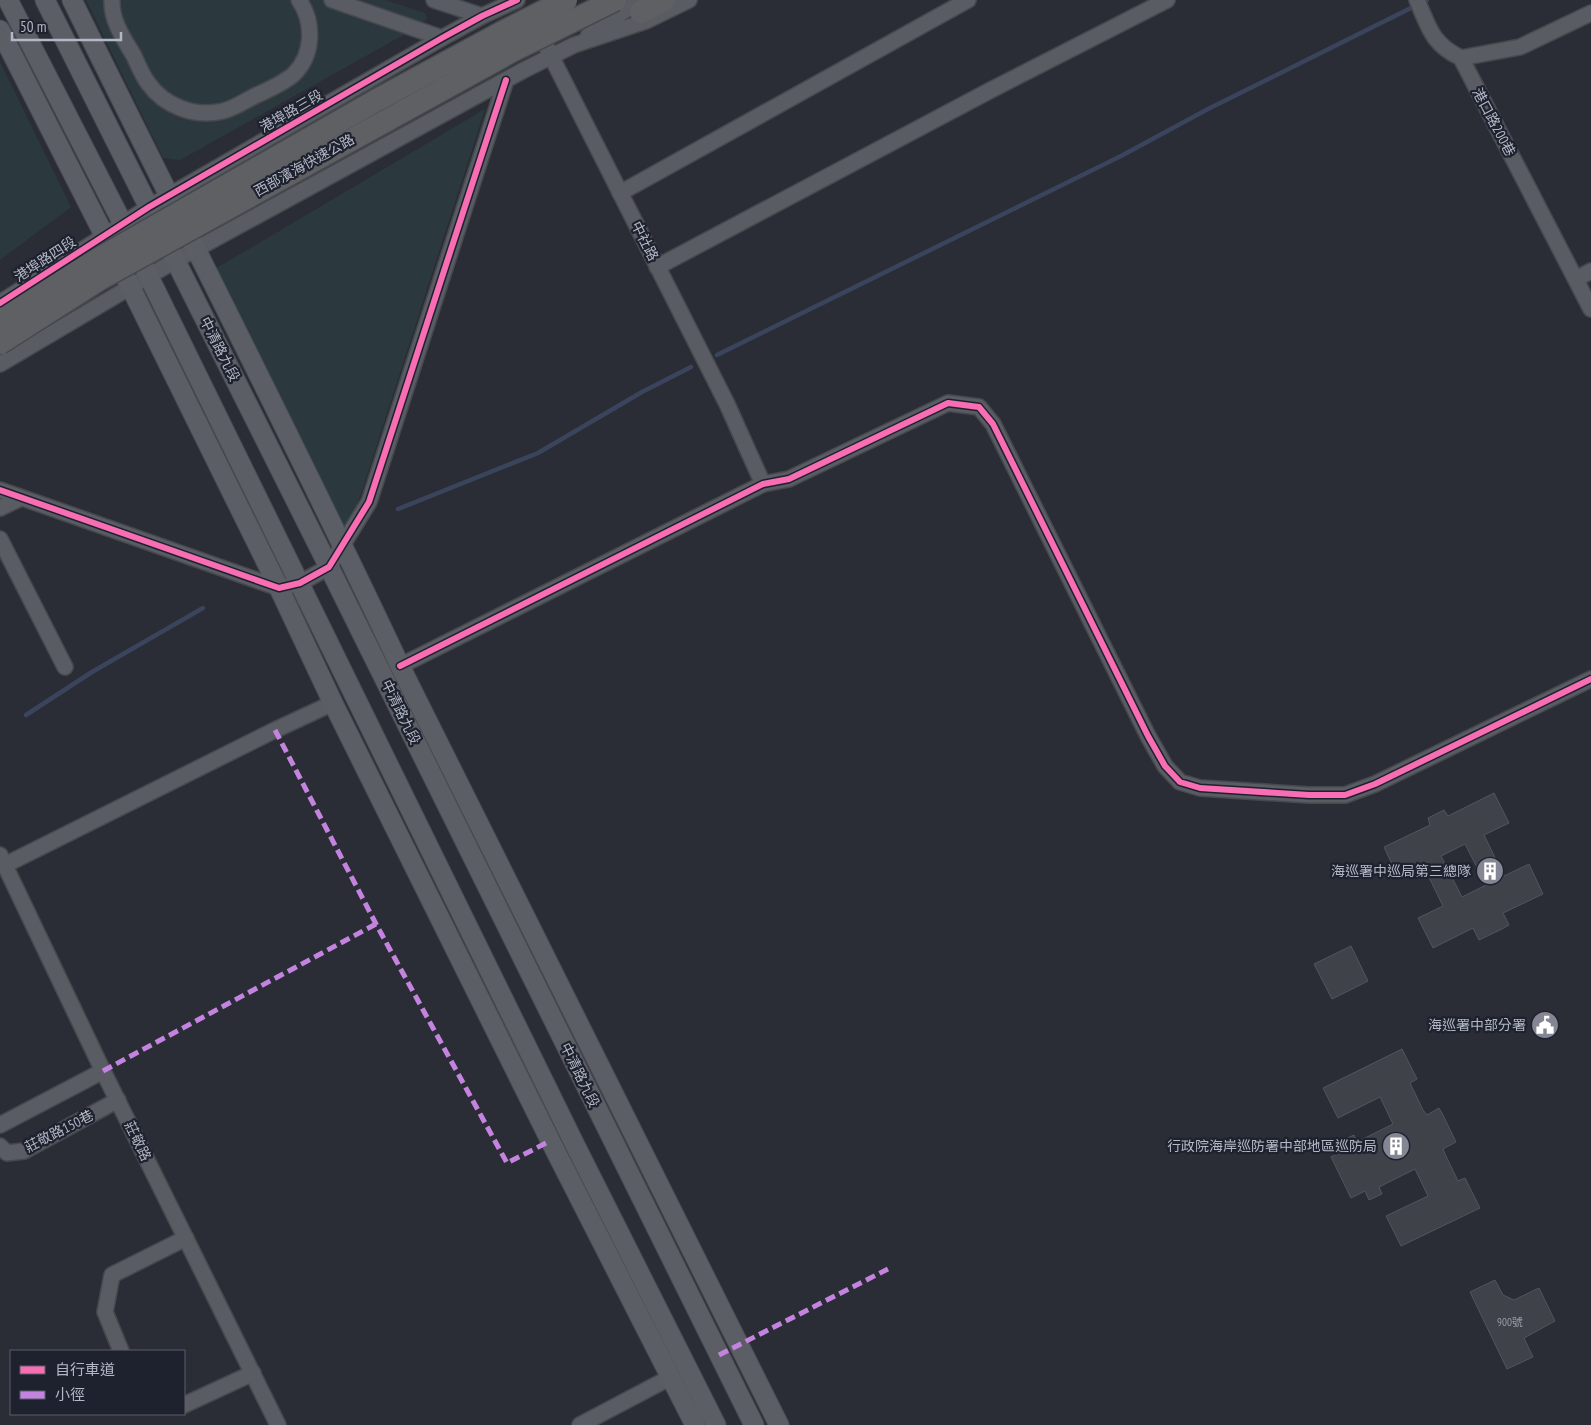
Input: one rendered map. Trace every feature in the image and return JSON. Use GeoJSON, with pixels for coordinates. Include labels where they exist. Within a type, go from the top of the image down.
{"type":"FeatureCollection","features":[{"type":"Feature","properties":{"kind":"highway","name":"西部濱海快速公路"},"geometry":{"type":"LineString","coordinates":[[0,321],[98,259],[377,100],[566,0]]}},
{"type":"Feature","properties":{"kind":"highway","name":"西部濱海快速公路"},"geometry":{"type":"LineString","coordinates":[[0,342],[100,279],[504,56],[615,0]]}},
{"type":"Feature","properties":{"kind":"highway"},"geometry":{"type":"LineString","coordinates":[[640,6],[664,0]]}},
{"type":"Feature","properties":{"kind":"main road"},"geometry":{"type":"LineString","coordinates":[[8,0],[123,224],[574,1143],[716,1425]]}},
{"type":"Feature","properties":{"kind":"main road","name":"中清路九段"},"geometry":{"type":"LineString","coordinates":[[45,0],[329,567],[754,1425]]}},
{"type":"Feature","properties":{"kind":"main road","name":"中清路九段"},"geometry":{"type":"LineString","coordinates":[[72,0],[343,544],[400,666],[779,1425]]}},
{"type":"Feature","properties":{"kind":"main road"},"geometry":{"type":"LineString","coordinates":[[0,30],[130,286],[279,588],[333,703],[555,1150],[695,1425]]}},
{"type":"Feature","properties":{"kind":"street"},"geometry":{"type":"LineString","coordinates":[[112,0],[113,16],[148,83],[166,100],[188,110],[201,112],[223,111],[285,81],[294,74],[305,58],[310,38],[307,14],[299,0]]}},
{"type":"Feature","properties":{"kind":"street"},"geometry":{"type":"LineString","coordinates":[[332,0],[442,38]]}},
{"type":"Feature","properties":{"kind":"street"},"geometry":{"type":"LineString","coordinates":[[434,0],[487,14]]}},
{"type":"Feature","properties":{"kind":"street","name":"港埠路三段"},"geometry":{"type":"LineString","coordinates":[[487,14],[505,0]]}},
{"type":"Feature","properties":{"kind":"street","name":"港埠路三段"},"geometry":{"type":"LineString","coordinates":[[104,236],[149,207],[442,38],[487,14],[522,2],[542,0]]}},
{"type":"Feature","properties":{"kind":"street"},"geometry":{"type":"LineString","coordinates":[[574,45],[646,21],[689,0]]}},
{"type":"Feature","properties":{"kind":"street"},"geometry":{"type":"LineString","coordinates":[[620,193],[968,0]]}},
{"type":"Feature","properties":{"kind":"street"},"geometry":{"type":"LineString","coordinates":[[657,267],[989,91],[1167,0]]}},
{"type":"Feature","properties":{"kind":"street"},"geometry":{"type":"LineString","coordinates":[[1417,0],[1432,36],[1447,52],[1461,58],[1520,47],[1591,13]]}},
{"type":"Feature","properties":{"kind":"street","name":"中社路"},"geometry":{"type":"LineString","coordinates":[[522,2],[727,404],[763,484]]}},
{"type":"Feature","properties":{"kind":"street"},"geometry":{"type":"LineString","coordinates":[[0,364],[176,260],[506,80],[574,45],[640,6]]}},
{"type":"Feature","properties":{"kind":"street","name":"港口路200巷"},"geometry":{"type":"LineString","coordinates":[[1461,58],[1591,309]]}},
{"type":"Feature","properties":{"kind":"street"},"geometry":{"type":"LineString","coordinates":[[0,490],[279,588],[300,583],[329,567],[369,502],[506,80]]}},
{"type":"Feature","properties":{"kind":"street","name":"港埠路四段"},"geometry":{"type":"LineString","coordinates":[[0,303],[104,236]]}},
{"type":"Feature","properties":{"kind":"street"},"geometry":{"type":"LineString","coordinates":[[1576,278],[1591,271]]}},
{"type":"Feature","properties":{"kind":"street"},"geometry":{"type":"LineString","coordinates":[[400,666],[763,484],[790,479],[948,403],[979,407],[993,424],[1148,736],[1165,766],[1180,782],[1200,788],[1345,795],[1375,784],[1591,679]]}},
{"type":"Feature","properties":{"kind":"street"},"geometry":{"type":"LineString","coordinates":[[0,508],[21,498]]}},
{"type":"Feature","properties":{"kind":"street"},"geometry":{"type":"LineString","coordinates":[[0,539],[65,667]]}},
{"type":"Feature","properties":{"kind":"street"},"geometry":{"type":"LineString","coordinates":[[3,860],[333,703]]}},
{"type":"Feature","properties":{"kind":"street","name":"莊敬路"},"geometry":{"type":"LineString","coordinates":[[3,860],[103,1071],[278,1425]]}},
{"type":"Feature","properties":{"kind":"street"},"geometry":{"type":"LineString","coordinates":[[0,1125],[103,1071]]}},
{"type":"Feature","properties":{"kind":"street","name":"莊敬路150巷"},"geometry":{"type":"LineString","coordinates":[[0,1146],[7,1153],[24,1151],[118,1100]]}},
{"type":"Feature","properties":{"kind":"street"},"geometry":{"type":"LineString","coordinates":[[121,1350],[105,1312],[112,1275],[186,1238]]}},
{"type":"Feature","properties":{"kind":"street"},"geometry":{"type":"LineString","coordinates":[[185,1405],[253,1373]]}},
{"type":"Feature","properties":{"kind":"street"},"geometry":{"type":"LineString","coordinates":[[580,1425],[671,1377]]}},
{"type":"Feature","properties":{"kind":"shaded area"},"geometry":{"type":"Polygon","coordinates":[[[86,0],[385,0],[425,13],[427,18],[419,28],[180,160],[163,158],[86,0]]]}},
{"type":"Feature","properties":{"kind":"shaded area"},"geometry":{"type":"Polygon","coordinates":[[[0,62],[71,207],[0,260],[0,62]]]}},
{"type":"Feature","properties":{"kind":"shaded area"},"geometry":{"type":"Polygon","coordinates":[[[485,109],[348,534],[215,269],[485,109]]]}},
{"type":"Feature","properties":{"kind":"building","name":"海巡署中巡局第三總隊"},"geometry":{"type":"Polygon","coordinates":[[[1494,793],[1509,823],[1484,835],[1504,876],[1529,864],[1543,894],[1503,913],[1509,925],[1502,929],[1479,940],[1473,928],[1433,948],[1418,918],[1443,906],[1423,865],[1398,877],[1384,847],[1430,825],[1428,818],[1444,810],[1448,816],[1494,793]],[[1465,844],[1441,856],[1462,897],[1486,885],[1465,844]]]}},
{"type":"Feature","properties":{"kind":"building"},"geometry":{"type":"Polygon","coordinates":[[[1351,946],[1368,981],[1332,999],[1314,964],[1351,946]]]}},
{"type":"Feature","properties":{"kind":"building","name":"行政院海岸巡防署中部地區巡防局"},"geometry":{"type":"Polygon","coordinates":[[[1402,1049],[1417,1079],[1410,1083],[1423,1110],[1427,1115],[1439,1108],[1456,1142],[1443,1149],[1445,1154],[1458,1181],[1465,1178],[1480,1208],[1401,1246],[1386,1216],[1428,1196],[1415,1169],[1379,1187],[1382,1194],[1369,1200],[1365,1191],[1351,1198],[1331,1157],[1345,1150],[1341,1141],[1354,1135],[1357,1142],[1393,1124],[1380,1097],[1338,1118],[1323,1088],[1402,1049]]]}},
{"type":"Feature","properties":{"kind":"building"},"geometry":{"type":"Polygon","coordinates":[[[1495,1280],[1503,1295],[1514,1300],[1539,1288],[1555,1321],[1524,1338],[1533,1357],[1507,1369],[1470,1292],[1495,1280]]]}},
{"type":"Feature","properties":{"kind":"waterway"},"geometry":{"type":"LineString","coordinates":[[717,355],[1121,156],[1208,109],[1427,0]]}},
{"type":"Feature","properties":{"kind":"waterway"},"geometry":{"type":"LineString","coordinates":[[398,509],[538,453],[642,392],[691,367]]}},
{"type":"Feature","properties":{"kind":"waterway"},"geometry":{"type":"LineString","coordinates":[[26,715],[92,672],[203,608]]}},
{"type":"Feature","properties":{"kind":"marked path"},"geometry":{"type":"LineString","coordinates":[[275,730],[376,924],[507,1163],[550,1141]]}},
{"type":"Feature","properties":{"kind":"marked path"},"geometry":{"type":"LineString","coordinates":[[103,1071],[376,924]]}},
{"type":"Feature","properties":{"kind":"marked path"},"geometry":{"type":"LineString","coordinates":[[719,1355],[888,1269]]}},
{"type":"Feature","properties":{"kind":"cycle path"},"geometry":{"type":"LineString","coordinates":[[0,303],[149,207],[442,38],[482,16],[517,0]]}},
{"type":"Feature","properties":{"kind":"cycle path"},"geometry":{"type":"LineString","coordinates":[[0,490],[279,588],[300,583],[329,567],[369,502],[506,80]]}},
{"type":"Feature","properties":{"kind":"cycle path"},"geometry":{"type":"LineString","coordinates":[[400,666],[763,484],[789,479],[948,403],[979,407],[993,424],[1148,736],[1165,766],[1180,782],[1200,788],[1309,795],[1345,795],[1375,784],[1591,679]]}},
{"type":"Feature","properties":{"kind":"place","name":"海巡署中巡局第三總隊"},"geometry":{"type":"Point","coordinates":[1490,871]}},
{"type":"Feature","properties":{"kind":"place","name":"海巡署中部分署"},"geometry":{"type":"Point","coordinates":[1545,1025]}},
{"type":"Feature","properties":{"kind":"place","name":"行政院海岸巡防署中部地區巡防局"},"geometry":{"type":"Point","coordinates":[1396,1146]}}]}
